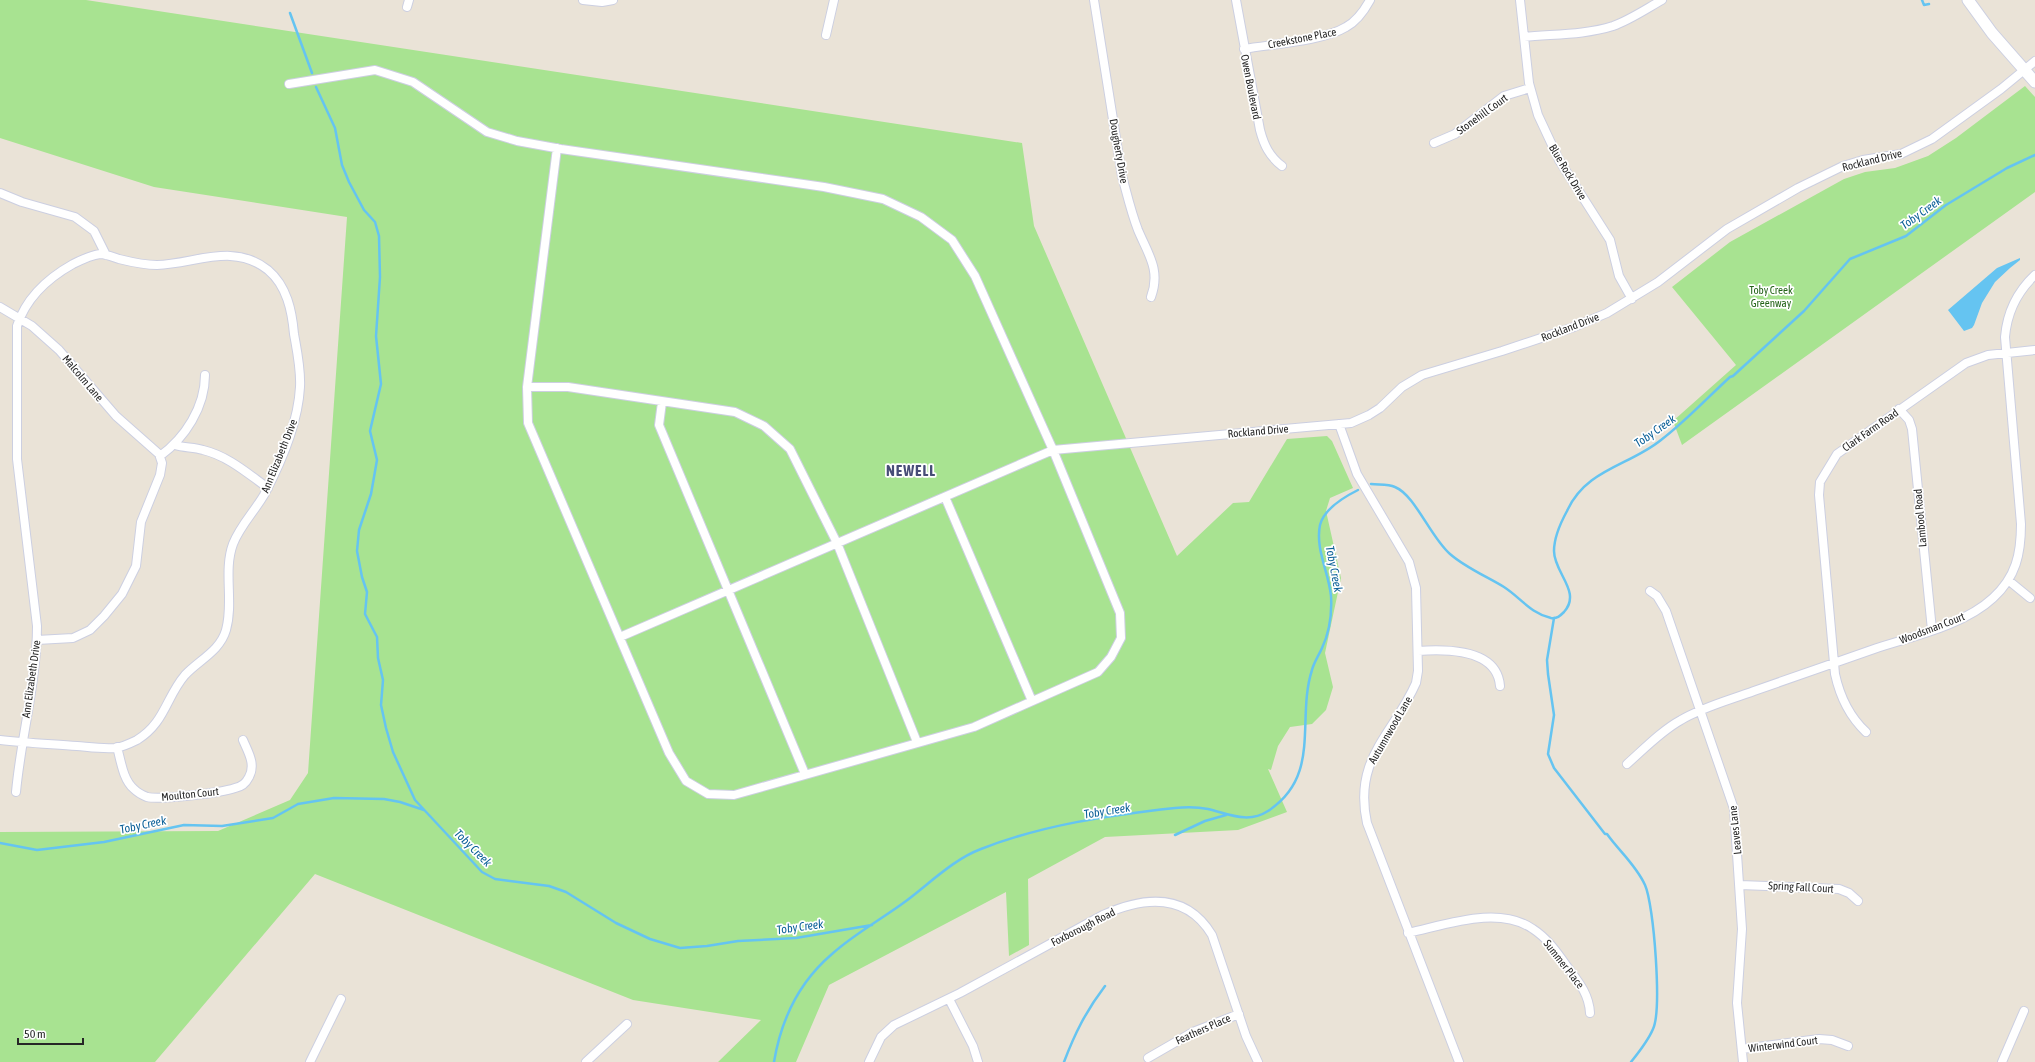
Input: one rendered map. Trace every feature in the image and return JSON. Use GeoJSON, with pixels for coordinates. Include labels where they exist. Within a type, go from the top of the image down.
{"type":"FeatureCollection","features":[{"type":"Feature","properties":{"kind":"street"},"geometry":{"type":"LineString","coordinates":[[583,0],[602,2],[613,0]]}},
{"type":"Feature","properties":{"kind":"street"},"geometry":{"type":"LineString","coordinates":[[826,35],[834,0]]}},
{"type":"Feature","properties":{"kind":"street","name":"Dougherty Drive"},"geometry":{"type":"LineString","coordinates":[[1094,0],[1122,176],[1129,204],[1154,270],[1155,286],[1151,297]]}},
{"type":"Feature","properties":{"kind":"street","name":"Owen Boulevard"},"geometry":{"type":"LineString","coordinates":[[1236,0],[1260,130],[1265,147],[1274,160],[1282,166]]}},
{"type":"Feature","properties":{"kind":"street","name":"Creekstone Place"},"geometry":{"type":"LineString","coordinates":[[1244,48],[1336,32],[1346,27],[1358,17],[1370,0]]}},
{"type":"Feature","properties":{"kind":"street","name":"Blue Rock Drive"},"geometry":{"type":"LineString","coordinates":[[1520,0],[1530,88],[1538,115],[1559,160],[1610,240],[1618,276],[1632,299]]}},
{"type":"Feature","properties":{"kind":"street"},"geometry":{"type":"LineString","coordinates":[[1524,37],[1595,30],[1611,26],[1626,20],[1662,0]]}},
{"type":"Feature","properties":{"kind":"street"},"geometry":{"type":"LineString","coordinates":[[1968,0],[1992,33],[2035,82]]}},
{"type":"Feature","properties":{"kind":"street","name":"Rockland Drive"},"geometry":{"type":"LineString","coordinates":[[620,637],[1053,450],[1351,423],[1380,408],[1402,387],[1422,375],[1502,351],[1574,327],[1607,313],[1632,299],[1683,264],[1727,228],[1798,188],[1843,166],[1863,160],[1901,154],[1932,139],[2001,89],[2035,61]]}},
{"type":"Feature","properties":{"kind":"street"},"geometry":{"type":"LineString","coordinates":[[289,84],[375,70],[413,82],[487,132],[517,141],[824,187],[883,199],[921,217],[952,240],[975,276],[1053,450],[1120,613],[1121,638],[1111,657],[1098,672],[974,727],[734,795],[708,794],[686,781],[669,753],[528,423],[526,388],[557,148]]}},
{"type":"Feature","properties":{"kind":"street","name":"Stonehill Court"},"geometry":{"type":"LineString","coordinates":[[1434,143],[1455,134],[1504,96],[1530,88]]}},
{"type":"Feature","properties":{"kind":"street"},"geometry":{"type":"LineString","coordinates":[[0,193],[27,203],[75,217],[94,231],[106,255]]}},
{"type":"Feature","properties":{"kind":"street","name":"Ann Elizabeth Drive"},"geometry":{"type":"LineString","coordinates":[[0,740],[22,742],[117,748],[138,739],[149,732],[165,711],[175,689],[184,677],[214,651],[221,642],[226,631],[228,618],[231,552],[241,529],[268,488],[294,421],[300,388],[292,316],[288,302],[279,282],[267,269],[256,262],[236,255],[208,256],[156,265],[144,265],[106,255],[91,256],[56,275],[35,293],[20,319],[17,326],[16,445],[37,626],[37,640],[22,742],[16,792]]}},
{"type":"Feature","properties":{"kind":"street","name":"Woodsman Court"},"geometry":{"type":"LineString","coordinates":[[1627,764],[1672,725],[1701,711],[1833,662],[1958,621],[1983,607],[1994,598],[2008,580],[2016,565],[2021,549],[2021,524],[2005,352],[2006,323],[2013,304],[2022,289],[2035,275]]}},
{"type":"Feature","properties":{"kind":"street","name":"Malcolm Lane"},"geometry":{"type":"LineString","coordinates":[[0,307],[32,326],[59,350],[102,401],[160,456]]}},
{"type":"Feature","properties":{"kind":"street","name":"Clark Farm Road"},"geometry":{"type":"LineString","coordinates":[[1866,732],[1851,715],[1837,686],[1833,662],[1819,494],[1820,482],[1837,454],[1966,363],[1988,355],[2035,350]]}},
{"type":"Feature","properties":{"kind":"street"},"geometry":{"type":"LineString","coordinates":[[37,640],[73,638],[90,630],[122,594],[136,566],[141,522],[161,471],[160,456],[175,445],[185,431],[203,398],[206,375]]}},
{"type":"Feature","properties":{"kind":"street"},"geometry":{"type":"LineString","coordinates":[[526,388],[568,387],[735,412],[764,426],[790,449],[837,543],[917,742]]}},
{"type":"Feature","properties":{"kind":"street"},"geometry":{"type":"LineString","coordinates":[[662,402],[659,425],[805,774]]}},
{"type":"Feature","properties":{"kind":"street","name":"Lambool Road"},"geometry":{"type":"LineString","coordinates":[[1899,409],[1909,420],[1912,429],[1932,630]]}},
{"type":"Feature","properties":{"kind":"street","name":"Autumnwood Lane"},"geometry":{"type":"LineString","coordinates":[[1339,424],[1357,474],[1409,562],[1416,588],[1418,650],[1418,671],[1416,683],[1372,759],[1366,773],[1363,793],[1367,823],[1408,933],[1459,1062]]}},
{"type":"Feature","properties":{"kind":"street"},"geometry":{"type":"LineString","coordinates":[[175,445],[218,454],[238,466],[268,488]]}},
{"type":"Feature","properties":{"kind":"street"},"geometry":{"type":"LineString","coordinates":[[945,497],[1032,701]]}},
{"type":"Feature","properties":{"kind":"street"},"geometry":{"type":"LineString","coordinates":[[2008,580],[2030,598]]}},
{"type":"Feature","properties":{"kind":"street","name":"Leaves Lane"},"geometry":{"type":"LineString","coordinates":[[1650,591],[1657,596],[1666,610],[1734,809],[1740,885],[1742,942],[1737,1003],[1743,1062]]}},
{"type":"Feature","properties":{"kind":"street"},"geometry":{"type":"LineString","coordinates":[[1418,650],[1443,650],[1470,654],[1494,668],[1498,674],[1500,686]]}},
{"type":"Feature","properties":{"kind":"street","name":"Moulton Court"},"geometry":{"type":"LineString","coordinates":[[117,748],[127,778],[133,789],[144,796],[156,797],[221,791],[243,785],[250,776],[252,767],[251,759],[243,740]]}},
{"type":"Feature","properties":{"kind":"street","name":"Spring Fall Court"},"geometry":{"type":"LineString","coordinates":[[1740,885],[1839,889],[1858,901]]}},
{"type":"Feature","properties":{"kind":"street","name":"Foxborough Road"},"geometry":{"type":"LineString","coordinates":[[869,1062],[875,1047],[890,1028],[948,999],[1103,915],[1125,906],[1156,902],[1184,907],[1198,916],[1206,925],[1212,935],[1239,1014],[1258,1062]]}},
{"type":"Feature","properties":{"kind":"street","name":"Summer Place"},"geometry":{"type":"LineString","coordinates":[[1408,933],[1480,918],[1494,917],[1516,920],[1528,926],[1544,938],[1585,991],[1590,1005],[1590,1013]]}},
{"type":"Feature","properties":{"kind":"street"},"geometry":{"type":"LineString","coordinates":[[310,1062],[341,999]]}},
{"type":"Feature","properties":{"kind":"street"},"geometry":{"type":"LineString","coordinates":[[948,999],[973,1046],[978,1062]]}},
{"type":"Feature","properties":{"kind":"street"},"geometry":{"type":"LineString","coordinates":[[2002,1062],[2024,1011]]}},
{"type":"Feature","properties":{"kind":"street","name":"Feathers Place"},"geometry":{"type":"LineString","coordinates":[[1148,1058],[1193,1032],[1239,1014]]}},
{"type":"Feature","properties":{"kind":"street"},"geometry":{"type":"LineString","coordinates":[[586,1062],[627,1024]]}},
{"type":"Feature","properties":{"kind":"street","name":"Winterwind Court"},"geometry":{"type":"LineString","coordinates":[[1742,1049],[1818,1039],[1832,1040],[1848,1046]]}},
{"type":"Feature","properties":{"kind":"green space"},"geometry":{"type":"Polygon","coordinates":[[[0,0],[86,0],[1022,143],[1034,226],[1177,556],[1233,503],[1249,502],[1287,439],[1327,436],[1332,441],[1353,488],[1330,498],[1326,511],[1341,578],[1325,653],[1333,687],[1326,710],[1312,724],[1290,727],[1278,746],[1271,770],[1268,769],[1287,812],[1238,830],[1105,837],[1028,879],[1029,945],[1009,956],[1006,892],[829,985],[796,1062],[718,1062],[761,1020],[633,1000],[315,874],[155,1062],[0,1062],[0,832],[218,831],[290,800],[308,773],[347,217],[154,187],[0,138],[0,0]]]}},
{"type":"Feature","properties":{"kind":"green space","name":"Toby Creek Greenway"},"geometry":{"type":"Polygon","coordinates":[[[2025,86],[2035,97],[2035,192],[1682,445],[1673,421],[1736,365],[1672,287],[1730,242],[1844,179],[1865,172],[1895,168],[1928,156],[1956,138],[2025,86]]]}},
{"type":"Feature","properties":{"kind":"water"},"geometry":{"type":"Polygon","coordinates":[[[2020,258],[2020,260],[1995,282],[1982,303],[1974,325],[1972,328],[1964,331],[1948,310],[1997,268],[2020,258]]]}},
{"type":"Feature","properties":{"kind":"waterway"},"geometry":{"type":"LineString","coordinates":[[1922,0],[1924,5],[1929,4]]}},
{"type":"Feature","properties":{"kind":"waterway"},"geometry":{"type":"LineString","coordinates":[[290,13],[312,73]]}},
{"type":"Feature","properties":{"kind":"waterway"},"geometry":{"type":"LineString","coordinates":[[316,87],[335,128],[342,165],[349,182],[364,210],[375,222],[379,236],[380,277],[376,336],[381,384],[370,431],[377,460],[371,494],[359,530],[357,551],[362,577],[367,592],[365,614],[377,637],[378,658],[383,680],[381,705],[386,728],[393,752],[415,800],[482,872],[495,879],[549,886],[566,892],[616,923],[650,939],[680,948],[707,946],[738,941],[796,938],[872,925]]}},
{"type":"Feature","properties":{"kind":"waterway","name":"Toby Creek"},"geometry":{"type":"LineString","coordinates":[[1371,484],[1392,486],[1402,492],[1416,507],[1443,547],[1456,559],[1469,568],[1504,587],[1537,613],[1551,618],[1558,617],[1569,605],[1570,597],[1566,582],[1555,559],[1555,541],[1560,525],[1567,511],[1575,497],[1585,486],[1609,470],[1649,449],[1679,425],[1804,311],[1850,259],[1906,236],[1946,205],[2007,168],[2035,155]]}},
{"type":"Feature","properties":{"kind":"waterway","name":"Toby Creek"},"geometry":{"type":"LineString","coordinates":[[774,1062],[781,1031],[793,1003],[801,989],[820,965],[849,940],[906,901],[942,872],[971,853],[1028,833],[1052,827],[1151,811],[1196,808],[1208,809],[1238,817],[1253,817],[1268,811],[1285,797],[1295,781],[1301,764],[1304,746],[1308,689],[1315,661],[1326,636],[1331,609],[1330,587],[1319,543],[1320,525],[1322,519],[1335,504],[1358,490]]}},
{"type":"Feature","properties":{"kind":"waterway"},"geometry":{"type":"LineString","coordinates":[[1554,618],[1547,660],[1554,715],[1548,754],[1554,768],[1605,834],[1607,834],[1637,871],[1645,885],[1651,913],[1656,957],[1656,1018],[1649,1038],[1631,1062]]}},
{"type":"Feature","properties":{"kind":"waterway","name":"Toby Creek"},"geometry":{"type":"LineString","coordinates":[[0,843],[37,850],[104,842],[184,825],[222,826],[273,818],[298,804],[334,798],[384,799],[400,802],[424,810]]}},
{"type":"Feature","properties":{"kind":"waterway"},"geometry":{"type":"LineString","coordinates":[[1175,835],[1205,821],[1226,815]]}},
{"type":"Feature","properties":{"kind":"waterway"},"geometry":{"type":"LineString","coordinates":[[1064,1062],[1072,1041],[1082,1022],[1092,1004],[1105,986]]}},
{"type":"Feature","properties":{"kind":"district","name":"NEWELL"},"geometry":{"type":"Point","coordinates":[911,470]}}]}
